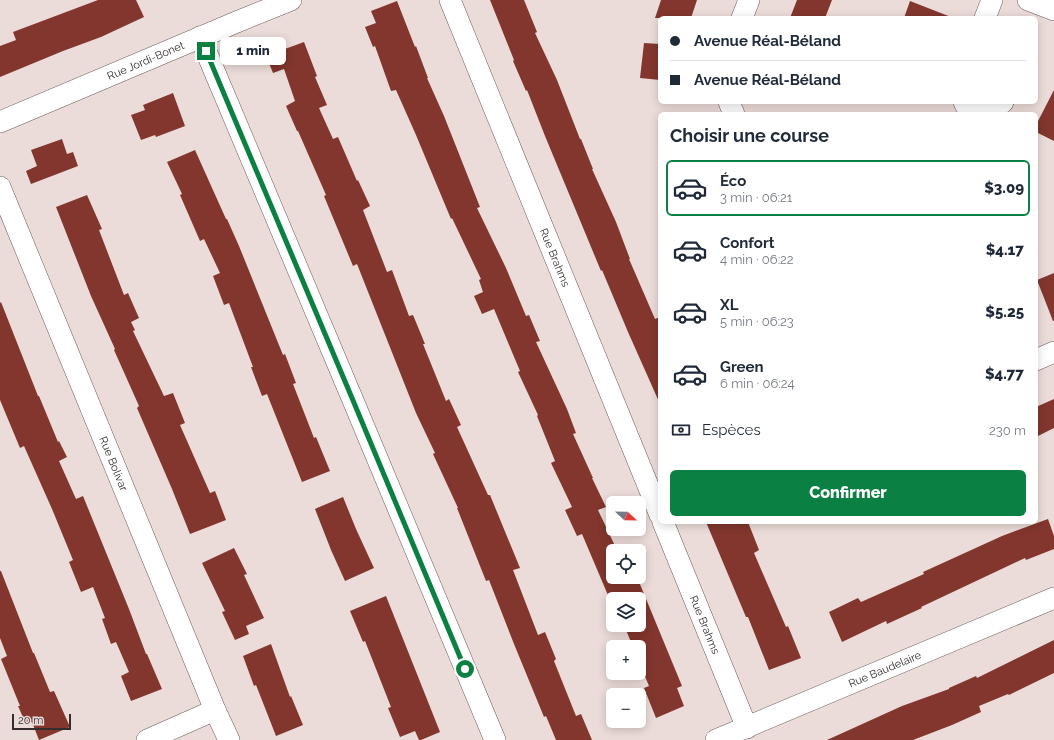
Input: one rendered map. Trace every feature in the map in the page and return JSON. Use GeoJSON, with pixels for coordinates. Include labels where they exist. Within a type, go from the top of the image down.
{"type":"FeatureCollection","features":[{"type":"Feature","properties":{"kind":"street","name":"Rue Jordi-Bonet"},"geometry":{"type":"LineString","coordinates":[[0,122],[291,0]]}},
{"type":"Feature","properties":{"kind":"street","name":"Rue Brahms"},"geometry":{"type":"LineString","coordinates":[[450,0],[658,510]]}},
{"type":"Feature","properties":{"kind":"street"},"geometry":{"type":"LineString","coordinates":[[743,16],[749,0]]}},
{"type":"Feature","properties":{"kind":"street"},"geometry":{"type":"LineString","coordinates":[[986,16],[992,0]]}},
{"type":"Feature","properties":{"kind":"street"},"geometry":{"type":"LineString","coordinates":[[200,37],[495,740]]}},
{"type":"Feature","properties":{"kind":"street"},"geometry":{"type":"LineString","coordinates":[[965,104],[975,112]]}},
{"type":"Feature","properties":{"kind":"street"},"geometry":{"type":"LineString","coordinates":[[986,112],[994,110],[1001,104]]}},
{"type":"Feature","properties":{"kind":"street","name":"Rue Bolivar"},"geometry":{"type":"LineString","coordinates":[[0,187],[215,710],[229,740]]}},
{"type":"Feature","properties":{"kind":"street"},"geometry":{"type":"LineString","coordinates":[[1038,359],[1054,352]]}},
{"type":"Feature","properties":{"kind":"street","name":"Rue Brahms"},"geometry":{"type":"LineString","coordinates":[[664,524],[747,728]]}},
{"type":"Feature","properties":{"kind":"street","name":"Rue Baudelaire"},"geometry":{"type":"LineString","coordinates":[[716,740],[1054,598]]}},
{"type":"Feature","properties":{"kind":"street"},"geometry":{"type":"LineString","coordinates":[[147,740],[215,710]]}},
{"type":"Feature","properties":{"kind":"building"},"geometry":{"type":"Polygon","coordinates":[[[98,0],[136,0],[144,17],[101,37],[0,77],[0,46],[16,40],[13,32],[98,0]]]}},
{"type":"Feature","properties":{"kind":"building"},"geometry":{"type":"Polygon","coordinates":[[[490,0],[524,0],[537,32],[535,33],[557,80],[592,169],[616,222],[629,259],[655,319],[658,318],[658,400],[602,270],[601,271],[527,90],[526,91],[513,61],[514,60],[490,0]]]}},
{"type":"Feature","properties":{"kind":"building"},"geometry":{"type":"Polygon","coordinates":[[[661,0],[697,0],[692,16],[658,16],[658,18],[655,18],[661,0]]]}},
{"type":"Feature","properties":{"kind":"building"},"geometry":{"type":"Polygon","coordinates":[[[797,0],[832,0],[826,16],[791,16],[797,0]]]}},
{"type":"Feature","properties":{"kind":"building"},"geometry":{"type":"Polygon","coordinates":[[[397,1],[480,207],[477,208],[506,268],[526,316],[529,315],[540,341],[536,342],[567,409],[576,433],[573,434],[606,507],[598,510],[606,527],[606,536],[610,536],[614,544],[606,544],[606,584],[640,584],[643,592],[607,592],[582,534],[577,536],[565,510],[572,507],[551,463],[555,461],[537,416],[538,415],[518,372],[520,371],[494,309],[482,314],[474,296],[483,292],[479,280],[481,279],[452,218],[451,219],[396,90],[391,91],[375,46],[373,47],[365,27],[376,23],[371,11],[397,1]]]}},
{"type":"Feature","properties":{"kind":"building"},"geometry":{"type":"Polygon","coordinates":[[[910,1],[948,16],[905,16],[910,1]]]}},
{"type":"Feature","properties":{"kind":"building"},"geometry":{"type":"Polygon","coordinates":[[[304,42],[317,76],[315,77],[327,105],[319,108],[333,139],[338,137],[357,181],[358,180],[370,206],[363,210],[387,272],[392,270],[409,316],[413,315],[425,344],[423,344],[446,401],[449,399],[461,425],[457,427],[488,495],[490,495],[520,568],[513,570],[538,635],[545,632],[556,659],[554,661],[576,716],[581,714],[592,740],[556,740],[546,716],[544,717],[489,580],[486,581],[458,508],[433,454],[435,453],[416,413],[357,264],[353,266],[324,196],[326,195],[286,106],[295,101],[284,69],[273,73],[266,56],[304,42]]]}},
{"type":"Feature","properties":{"kind":"building"},"geometry":{"type":"Polygon","coordinates":[[[644,43],[658,44],[658,80],[640,78],[644,43]]]}},
{"type":"Feature","properties":{"kind":"building"},"geometry":{"type":"Polygon","coordinates":[[[1054,90],[1054,141],[1038,133],[1038,121],[1054,90]]]}},
{"type":"Feature","properties":{"kind":"building"},"geometry":{"type":"Polygon","coordinates":[[[173,93],[185,126],[156,137],[155,135],[141,140],[131,115],[145,110],[143,105],[173,93]]]}},
{"type":"Feature","properties":{"kind":"building"},"geometry":{"type":"Polygon","coordinates":[[[62,139],[67,154],[73,152],[78,166],[31,184],[26,171],[37,166],[31,150],[62,139]]]}},
{"type":"Feature","properties":{"kind":"building"},"geometry":{"type":"Polygon","coordinates":[[[195,150],[239,246],[283,355],[285,354],[296,383],[293,384],[314,438],[316,437],[330,471],[302,482],[267,394],[262,396],[251,367],[253,367],[229,303],[224,305],[213,276],[220,273],[204,239],[200,241],[180,195],[182,194],[167,162],[195,150]]]}},
{"type":"Feature","properties":{"kind":"building"},"geometry":{"type":"Polygon","coordinates":[[[87,195],[102,229],[99,230],[124,295],[128,293],[139,318],[131,322],[135,330],[133,331],[164,396],[173,393],[185,423],[180,425],[210,493],[215,491],[226,520],[190,534],[137,408],[139,406],[91,296],[56,207],[87,195]]]}},
{"type":"Feature","properties":{"kind":"building"},"geometry":{"type":"Polygon","coordinates":[[[1054,273],[1054,321],[1038,283],[1038,280],[1054,273]]]}},
{"type":"Feature","properties":{"kind":"building"},"geometry":{"type":"Polygon","coordinates":[[[1,302],[38,396],[58,442],[59,441],[67,457],[59,461],[76,499],[83,496],[146,654],[162,689],[131,701],[121,676],[129,672],[116,642],[111,644],[102,619],[105,618],[93,587],[81,592],[69,562],[73,560],[52,509],[24,446],[20,448],[0,400],[1,302]]]}},
{"type":"Feature","properties":{"kind":"building"},"geometry":{"type":"Polygon","coordinates":[[[1054,399],[1054,428],[1038,436],[1038,406],[1054,399]]]}},
{"type":"Feature","properties":{"kind":"building"},"geometry":{"type":"Polygon","coordinates":[[[343,497],[374,568],[345,581],[315,509],[343,497]]]}},
{"type":"Feature","properties":{"kind":"building"},"geometry":{"type":"Polygon","coordinates":[[[1048,519],[1054,536],[1054,549],[1026,560],[1025,558],[921,607],[922,608],[887,624],[886,621],[842,642],[829,612],[858,598],[861,602],[924,574],[923,572],[1002,536],[1038,524],[1048,519]]]}},
{"type":"Feature","properties":{"kind":"building"},"geometry":{"type":"Polygon","coordinates":[[[707,524],[749,524],[759,550],[754,553],[786,627],[788,626],[801,658],[769,670],[748,617],[746,617],[707,524]]]}},
{"type":"Feature","properties":{"kind":"building"},"geometry":{"type":"Polygon","coordinates":[[[234,548],[247,574],[244,575],[264,618],[246,626],[249,634],[235,640],[222,612],[225,611],[202,563],[234,548]]]}},
{"type":"Feature","properties":{"kind":"building"},"geometry":{"type":"Polygon","coordinates":[[[0,571],[50,692],[54,691],[70,727],[39,740],[32,722],[26,724],[1,659],[7,656],[0,638],[0,571]]]}},
{"type":"Feature","properties":{"kind":"building"},"geometry":{"type":"Polygon","coordinates":[[[386,596],[440,732],[421,740],[419,740],[415,731],[400,737],[388,708],[391,707],[365,641],[363,642],[350,611],[386,596]]]}},
{"type":"Feature","properties":{"kind":"building"},"geometry":{"type":"Polygon","coordinates":[[[646,599],[682,686],[677,688],[684,706],[656,718],[646,693],[646,688],[644,688],[649,686],[646,679],[646,640],[630,640],[627,632],[646,632],[646,599]]]}},
{"type":"Feature","properties":{"kind":"building"},"geometry":{"type":"Polygon","coordinates":[[[1054,640],[1054,673],[1009,695],[1008,694],[979,706],[981,712],[952,725],[913,740],[827,740],[902,706],[949,689],[976,676],[977,678],[1054,640]]]}},
{"type":"Feature","properties":{"kind":"building"},"geometry":{"type":"Polygon","coordinates":[[[271,644],[290,697],[291,696],[303,725],[276,736],[256,685],[254,686],[243,656],[271,644]]]}},
{"type":"Feature","properties":{"kind":"route"},"geometry":{"type":"LineString","coordinates":[[206,51],[465,669]]}}]}
